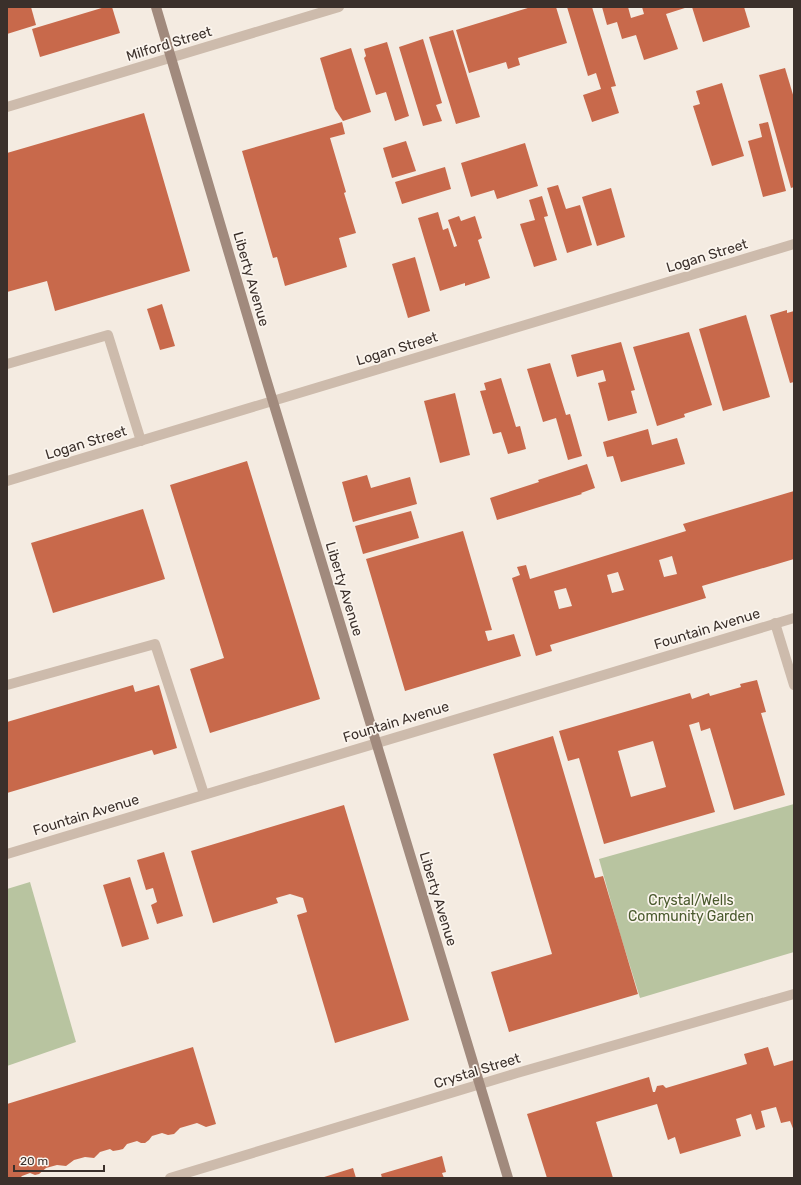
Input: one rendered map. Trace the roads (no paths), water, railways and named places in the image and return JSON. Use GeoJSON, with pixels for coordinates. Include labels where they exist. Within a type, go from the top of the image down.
{"type":"FeatureCollection","features":[{"type":"Feature","properties":{"kind":"street","name":"Liberty Avenue"},"geometry":{"type":"LineString","coordinates":[[156,7],[273,401],[508,1178]]}},
{"type":"Feature","properties":{"kind":"street","name":"Milford Street"},"geometry":{"type":"LineString","coordinates":[[7,108],[339,7]]}},
{"type":"Feature","properties":{"kind":"street","name":"Logan Street"},"geometry":{"type":"LineString","coordinates":[[7,481],[794,244]]}},
{"type":"Feature","properties":{"kind":"street"},"geometry":{"type":"LineString","coordinates":[[7,364],[108,335],[140,441]]}},
{"type":"Feature","properties":{"kind":"street","name":"Fountain Avenue"},"geometry":{"type":"LineString","coordinates":[[7,854],[794,618]]}},
{"type":"Feature","properties":{"kind":"street"},"geometry":{"type":"LineString","coordinates":[[775,623],[794,685]]}},
{"type":"Feature","properties":{"kind":"street"},"geometry":{"type":"LineString","coordinates":[[7,685],[155,644],[204,794]]}},
{"type":"Feature","properties":{"kind":"street","name":"Crystal Street"},"geometry":{"type":"LineString","coordinates":[[170,1178],[480,1085],[794,994]]}},
{"type":"Feature","properties":{"kind":"park label","name":"Crystal/Wells Community Garden"},"geometry":{"type":"Point","coordinates":[691,908]}}]}
